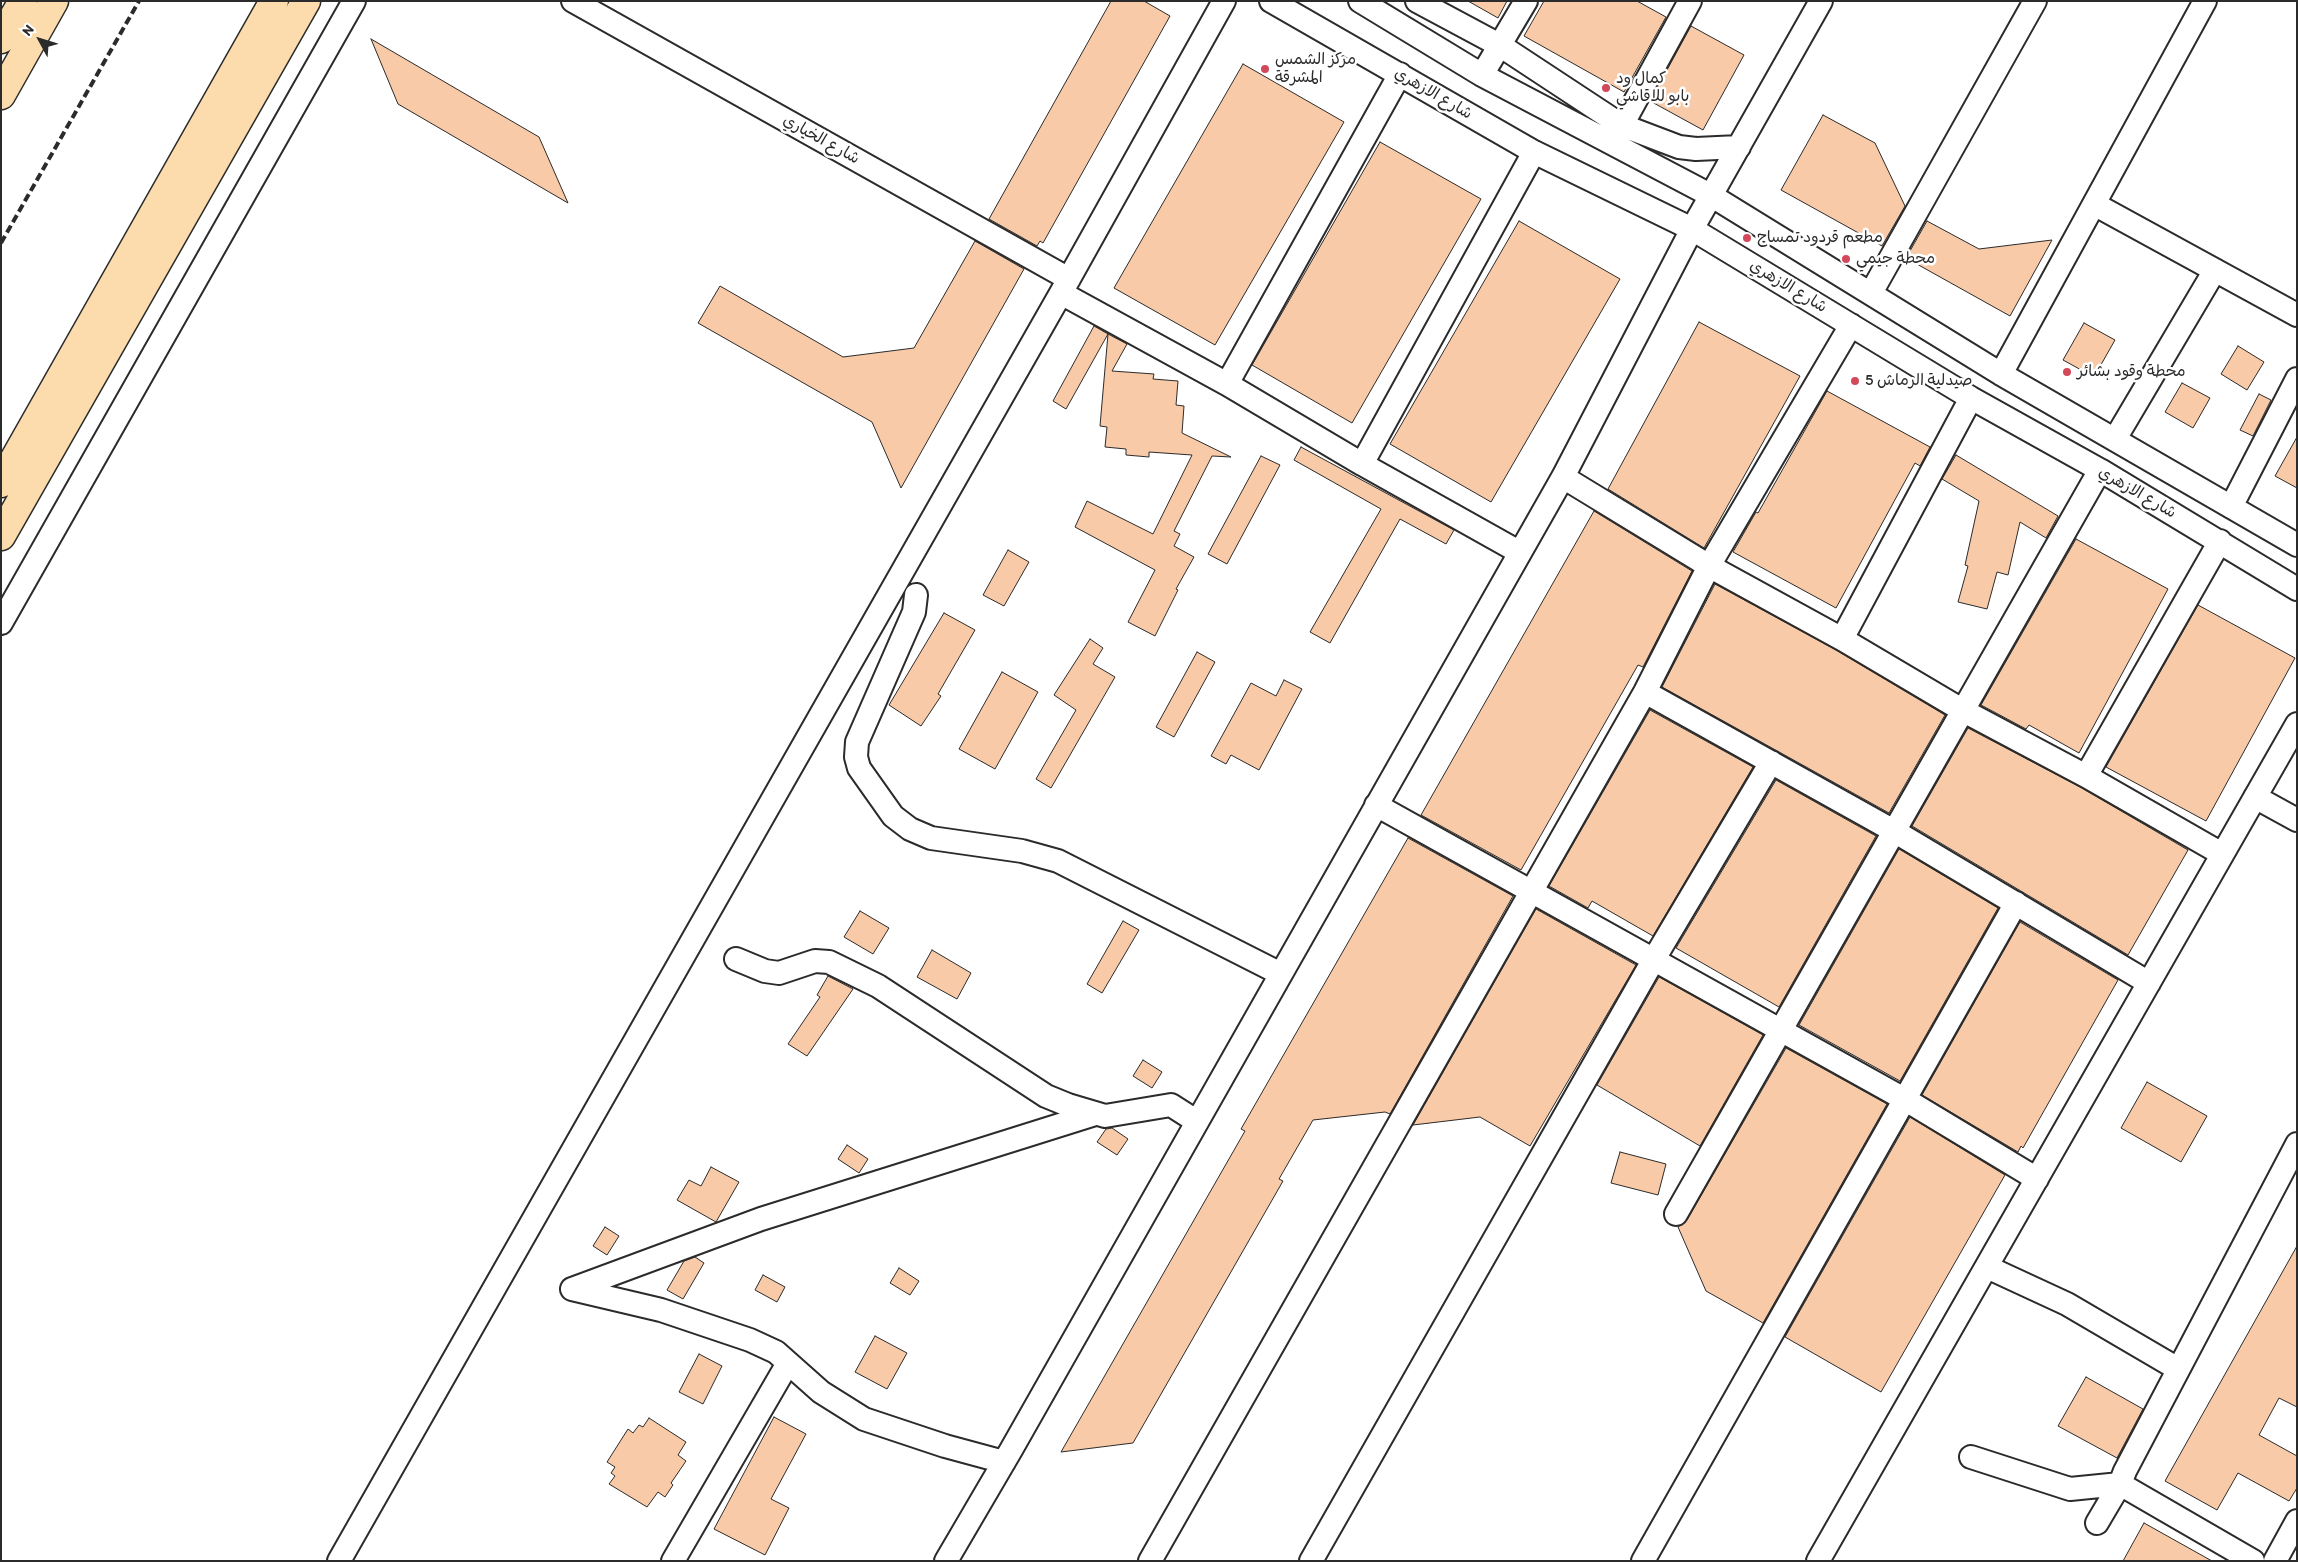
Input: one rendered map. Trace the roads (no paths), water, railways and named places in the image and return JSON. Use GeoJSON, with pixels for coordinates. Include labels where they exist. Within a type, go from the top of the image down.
{"type":"FeatureCollection","features":[{"type":"Feature","properties":{"kind":"main road"},"geometry":{"type":"LineString","coordinates":[[1,39],[23,1]]}},
{"type":"Feature","properties":{"kind":"main road"},"geometry":{"type":"LineString","coordinates":[[1,95],[54,1]]}},
{"type":"Feature","properties":{"kind":"main road"},"geometry":{"type":"LineString","coordinates":[[1,483],[274,1]]}},
{"type":"Feature","properties":{"kind":"main road"},"geometry":{"type":"LineString","coordinates":[[1,536],[306,1]]}},
{"type":"Feature","properties":{"kind":"street"},"geometry":{"type":"LineString","coordinates":[[1,622],[354,1]]}},
{"type":"Feature","properties":{"kind":"street","name":"شارع الخياري"},"geometry":{"type":"LineString","coordinates":[[573,1],[1065,286],[1362,464],[1520,552]]}},
{"type":"Feature","properties":{"kind":"street"},"geometry":{"type":"LineString","coordinates":[[339,1561],[1065,286],[1224,1]]}},
{"type":"Feature","properties":{"kind":"street","name":"شارع الازهري"},"geometry":{"type":"LineString","coordinates":[[1271,1],[1534,152],[1692,229],[1971,398],[2100,470],[2297,589]]}},
{"type":"Feature","properties":{"kind":"street"},"geometry":{"type":"LineString","coordinates":[[1417,1],[1501,46],[1617,134],[1712,196],[2001,374],[2297,545]]}},
{"type":"Feature","properties":{"kind":"street"},"geometry":{"type":"LineString","coordinates":[[1482,75],[1501,46],[1526,1]]}},
{"type":"Feature","properties":{"kind":"street"},"geometry":{"type":"LineString","coordinates":[[1617,134],[1690,1]]}},
{"type":"Feature","properties":{"kind":"street"},"geometry":{"type":"LineString","coordinates":[[946,1561],[1563,477],[1692,229],[1821,1]]}},
{"type":"Feature","properties":{"kind":"street"},"geometry":{"type":"LineString","coordinates":[[1871,293],[2035,1]]}},
{"type":"Feature","properties":{"kind":"street"},"geometry":{"type":"LineString","coordinates":[[2001,374],[2205,1]]}},
{"type":"Feature","properties":{"kind":"street"},"geometry":{"type":"LineString","coordinates":[[1366,3],[1482,75],[1617,134],[1696,149],[1739,147]]}},
{"type":"Feature","properties":{"kind":"street"},"geometry":{"type":"LineString","coordinates":[[1227,384],[1400,74]]}},
{"type":"Feature","properties":{"kind":"street"},"geometry":{"type":"LineString","coordinates":[[1362,464],[1534,152]]}},
{"type":"Feature","properties":{"kind":"street"},"geometry":{"type":"LineString","coordinates":[[2094,204],[2297,315]]}},
{"type":"Feature","properties":{"kind":"street"},"geometry":{"type":"LineString","coordinates":[[2115,439],[2215,270]]}},
{"type":"Feature","properties":{"kind":"street"},"geometry":{"type":"LineString","coordinates":[[1150,1561],[1645,692],[1708,566],[1851,325]]}},
{"type":"Feature","properties":{"kind":"street"},"geometry":{"type":"LineString","coordinates":[[2231,507],[2297,379]]}},
{"type":"Feature","properties":{"kind":"street"},"geometry":{"type":"LineString","coordinates":[[1842,639],[1971,398]]}},
{"type":"Feature","properties":{"kind":"street"},"geometry":{"type":"LineString","coordinates":[[1676,1214],[2100,470]]}},
{"type":"Feature","properties":{"kind":"street"},"geometry":{"type":"LineString","coordinates":[[1563,477],[1708,566],[1842,639],[1962,710],[2086,776],[2222,854]]}},
{"type":"Feature","properties":{"kind":"street"},"geometry":{"type":"LineString","coordinates":[[2086,776],[2220,541]]}},
{"type":"Feature","properties":{"kind":"street"},"geometry":{"type":"LineString","coordinates":[[916,595],[914,612],[856,742],[856,757],[859,768],[893,816],[910,829],[931,838],[1022,851],[1058,861],[1280,974]]}},
{"type":"Feature","properties":{"kind":"street"},"geometry":{"type":"LineString","coordinates":[[1645,692],[1894,831],[2149,983]]}},
{"type":"Feature","properties":{"kind":"street"},"geometry":{"type":"LineString","coordinates":[[1818,1561],[2297,724]]}},
{"type":"Feature","properties":{"kind":"street"},"geometry":{"type":"LineString","coordinates":[[1311,1561],[1654,959],[1771,762]]}},
{"type":"Feature","properties":{"kind":"street"},"geometry":{"type":"LineString","coordinates":[[2255,797],[2297,820]]}},
{"type":"Feature","properties":{"kind":"street"},"geometry":{"type":"LineString","coordinates":[[1376,805],[1906,1100],[2037,1179]]}},
{"type":"Feature","properties":{"kind":"street"},"geometry":{"type":"LineString","coordinates":[[1642,1561],[1906,1100],[2016,903]]}},
{"type":"Feature","properties":{"kind":"street"},"geometry":{"type":"LineString","coordinates":[[736,959],[764,971],[779,973],[815,961],[829,962],[878,986],[1046,1096],[1094,1114],[1105,1116],[1171,1105],[1196,1122]]}},
{"type":"Feature","properties":{"kind":"street"},"geometry":{"type":"LineString","coordinates":[[1004,1462],[945,1446],[864,1419],[821,1392],[776,1352],[742,1337],[661,1310],[572,1289],[761,1219],[1094,1114]]}},
{"type":"Feature","properties":{"kind":"street"},"geometry":{"type":"LineString","coordinates":[[2097,1522],[2120,1484],[2178,1369],[2297,1144]]}},
{"type":"Feature","properties":{"kind":"street"},"geometry":{"type":"LineString","coordinates":[[1987,1267],[2067,1304],[2178,1369]]}},
{"type":"Feature","properties":{"kind":"street"},"geometry":{"type":"LineString","coordinates":[[672,1561],[788,1363]]}},
{"type":"Feature","properties":{"kind":"street"},"geometry":{"type":"LineString","coordinates":[[1971,1456],[2070,1489],[2120,1484],[2253,1561]]}},
{"type":"Feature","properties":{"kind":"street"},"geometry":{"type":"LineString","coordinates":[[2275,1561],[2297,1522]]}},
{"type":"Feature","properties":{"kind":"railway"},"geometry":{"type":"LineString","coordinates":[[1,243],[139,1]]}},
{"type":"Feature","properties":{"kind":"place","name":"مركز الشمس المشرقة"},"geometry":{"type":"Point","coordinates":[1265,69]}},
{"type":"Feature","properties":{"kind":"place","name":"كمال ود بابو للاقاشي"},"geometry":{"type":"Point","coordinates":[1606,88]}},
{"type":"Feature","properties":{"kind":"place","name":"مطعم قردود تمساح"},"geometry":{"type":"Point","coordinates":[1747,238]}},
{"type":"Feature","properties":{"kind":"place","name":"محطة جيمي"},"geometry":{"type":"Point","coordinates":[1846,259]}},
{"type":"Feature","properties":{"kind":"place","name":"محطة وقود بشائر"},"geometry":{"type":"Point","coordinates":[2067,372]}},
{"type":"Feature","properties":{"kind":"place","name":"صيدلية الرماش 5"},"geometry":{"type":"Point","coordinates":[1855,381]}}]}
